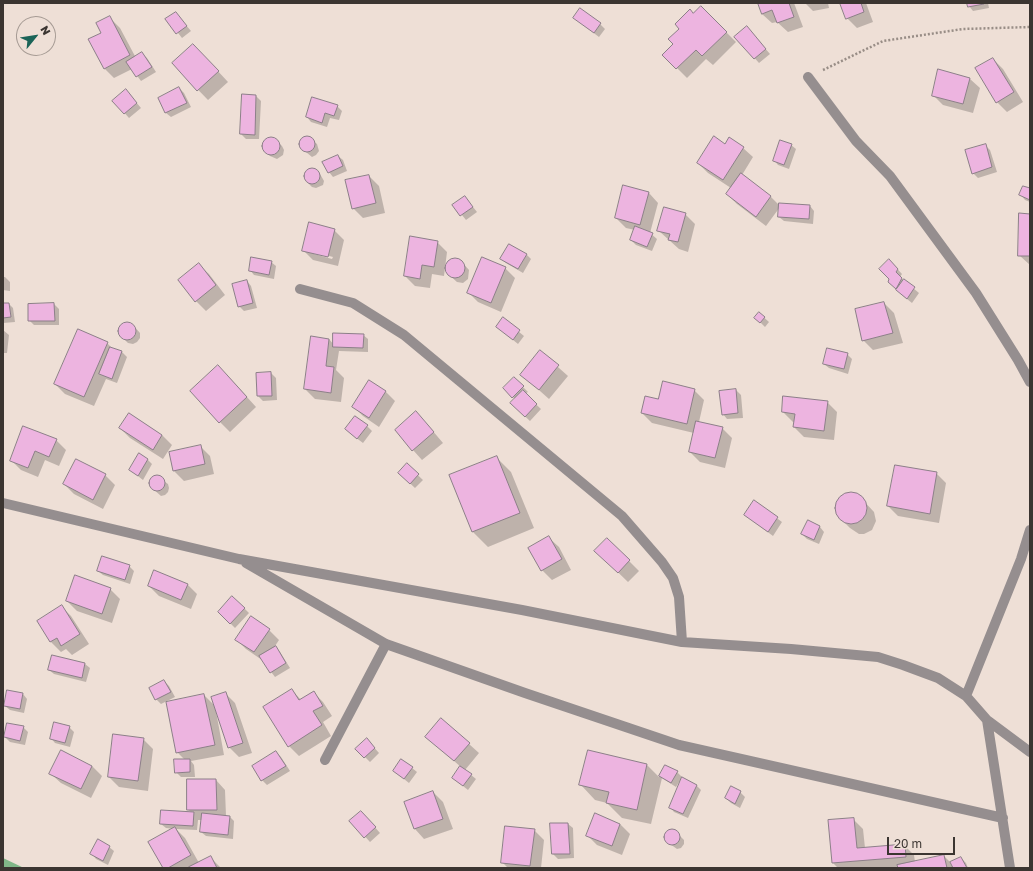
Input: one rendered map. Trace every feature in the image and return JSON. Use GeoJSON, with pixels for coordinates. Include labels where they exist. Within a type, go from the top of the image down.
{"type":"FeatureCollection","features":[{"type":"Feature","properties":{"kind":"street"},"geometry":{"type":"LineString","coordinates":[[808,77],[856,141],[890,176],[976,292],[1030,382]]}},
{"type":"Feature","properties":{"kind":"street"},"geometry":{"type":"LineString","coordinates":[[300,289],[353,303],[404,335],[622,516],[662,562],[673,578],[678,597],[682,642]]}},
{"type":"Feature","properties":{"kind":"street"},"geometry":{"type":"LineString","coordinates":[[3,503],[240,558],[522,610],[682,642],[791,649],[878,658],[904,665],[938,678],[966,696],[987,720],[1030,752]]}},
{"type":"Feature","properties":{"kind":"street"},"geometry":{"type":"LineString","coordinates":[[966,696],[1021,559],[1030,530]]}},
{"type":"Feature","properties":{"kind":"street"},"geometry":{"type":"LineString","coordinates":[[240,558],[386,644],[517,691],[679,744],[1003,818]]}},
{"type":"Feature","properties":{"kind":"street"},"geometry":{"type":"LineString","coordinates":[[325,760],[386,644]]}},
{"type":"Feature","properties":{"kind":"street"},"geometry":{"type":"LineString","coordinates":[[987,720],[1010,868]]}},
{"type":"Feature","properties":{"kind":"path"},"geometry":{"type":"LineString","coordinates":[[808,77],[883,41],[963,29],[1030,27]]}},
{"type":"Feature","properties":{"kind":"green space"},"geometry":{"type":"Polygon","coordinates":[[[3,858],[24,868],[3,868],[3,858]]]}},
{"type":"Feature","properties":{"kind":"building"},"geometry":{"type":"Polygon","coordinates":[[[758,3],[789,3],[794,17],[777,23],[772,10],[762,14],[758,3]]]}},
{"type":"Feature","properties":{"kind":"building"},"geometry":{"type":"Polygon","coordinates":[[[840,3],[861,3],[864,12],[846,19],[840,3]]]}},
{"type":"Feature","properties":{"kind":"building"},"geometry":{"type":"Polygon","coordinates":[[[967,3],[984,3],[984,4],[968,7],[967,3]]]}},
{"type":"Feature","properties":{"kind":"building"},"geometry":{"type":"Polygon","coordinates":[[[701,6],[727,32],[702,56],[696,50],[676,69],[662,55],[673,44],[668,39],[679,29],[675,24],[690,9],[693,13],[701,6]]]}},
{"type":"Feature","properties":{"kind":"building"},"geometry":{"type":"Polygon","coordinates":[[[580,8],[601,23],[594,33],[573,18],[580,8]]]}},
{"type":"Feature","properties":{"kind":"building"},"geometry":{"type":"Polygon","coordinates":[[[176,12],[187,26],[176,34],[165,19],[176,12]]]}},
{"type":"Feature","properties":{"kind":"building"},"geometry":{"type":"Polygon","coordinates":[[[110,16],[130,55],[104,69],[88,39],[101,33],[96,23],[110,16]]]}},
{"type":"Feature","properties":{"kind":"building"},"geometry":{"type":"Polygon","coordinates":[[[747,26],[766,49],[754,59],[734,37],[747,26]]]}},
{"type":"Feature","properties":{"kind":"building"},"geometry":{"type":"Polygon","coordinates":[[[193,44],[219,71],[197,91],[172,63],[193,44]]]}},
{"type":"Feature","properties":{"kind":"building"},"geometry":{"type":"Polygon","coordinates":[[[142,52],[152,67],[136,77],[126,62],[142,52]]]}},
{"type":"Feature","properties":{"kind":"building"},"geometry":{"type":"Polygon","coordinates":[[[993,58],[1014,92],[996,103],[975,68],[993,58]]]}},
{"type":"Feature","properties":{"kind":"building"},"geometry":{"type":"Polygon","coordinates":[[[938,69],[970,78],[963,104],[932,96],[938,69]]]}},
{"type":"Feature","properties":{"kind":"building"},"geometry":{"type":"Polygon","coordinates":[[[179,87],[187,103],[165,113],[158,98],[179,87]]]}},
{"type":"Feature","properties":{"kind":"building"},"geometry":{"type":"Polygon","coordinates":[[[126,89],[137,103],[124,114],[112,101],[126,89]]]}},
{"type":"Feature","properties":{"kind":"building"},"geometry":{"type":"Polygon","coordinates":[[[242,94],[256,95],[255,135],[240,134],[242,94]]]}},
{"type":"Feature","properties":{"kind":"building"},"geometry":{"type":"Polygon","coordinates":[[[312,97],[338,105],[334,116],[325,113],[322,123],[306,117],[312,97]]]}},
{"type":"Feature","properties":{"kind":"building"},"geometry":{"type":"Polygon","coordinates":[[[304,136],[310,136],[315,141],[313,150],[310,152],[304,152],[299,147],[299,141],[304,136]]]}},
{"type":"Feature","properties":{"kind":"building"},"geometry":{"type":"Polygon","coordinates":[[[714,136],[725,144],[729,137],[744,147],[723,180],[697,163],[714,136]]]}},
{"type":"Feature","properties":{"kind":"building"},"geometry":{"type":"Polygon","coordinates":[[[271,137],[277,140],[280,146],[277,152],[271,155],[265,152],[262,146],[265,140],[271,137]]]}},
{"type":"Feature","properties":{"kind":"building"},"geometry":{"type":"Polygon","coordinates":[[[780,140],[792,144],[784,165],[773,161],[780,140]]]}},
{"type":"Feature","properties":{"kind":"building"},"geometry":{"type":"Polygon","coordinates":[[[986,144],[992,167],[972,174],[965,150],[986,144]]]}},
{"type":"Feature","properties":{"kind":"building"},"geometry":{"type":"Polygon","coordinates":[[[338,155],[343,166],[328,173],[322,162],[338,155]]]}},
{"type":"Feature","properties":{"kind":"building"},"geometry":{"type":"Polygon","coordinates":[[[309,168],[315,168],[320,173],[318,182],[315,184],[309,184],[304,179],[304,173],[309,168]]]}},
{"type":"Feature","properties":{"kind":"building"},"geometry":{"type":"Polygon","coordinates":[[[741,173],[771,196],[756,217],[726,194],[741,173]]]}},
{"type":"Feature","properties":{"kind":"building"},"geometry":{"type":"Polygon","coordinates":[[[369,175],[376,203],[352,209],[345,180],[369,175]]]}},
{"type":"Feature","properties":{"kind":"building"},"geometry":{"type":"Polygon","coordinates":[[[623,185],[649,192],[640,225],[615,218],[623,185]]]}},
{"type":"Feature","properties":{"kind":"building"},"geometry":{"type":"Polygon","coordinates":[[[1023,186],[1030,188],[1030,200],[1019,195],[1023,186]]]}},
{"type":"Feature","properties":{"kind":"building"},"geometry":{"type":"Polygon","coordinates":[[[465,196],[473,207],[460,216],[452,205],[465,196]]]}},
{"type":"Feature","properties":{"kind":"building"},"geometry":{"type":"Polygon","coordinates":[[[779,203],[810,205],[809,219],[778,217],[779,203]]]}},
{"type":"Feature","properties":{"kind":"building"},"geometry":{"type":"Polygon","coordinates":[[[664,207],[686,213],[678,242],[668,240],[670,234],[657,231],[664,207]]]}},
{"type":"Feature","properties":{"kind":"building"},"geometry":{"type":"Polygon","coordinates":[[[1019,213],[1030,214],[1030,256],[1018,256],[1019,213]]]}},
{"type":"Feature","properties":{"kind":"building"},"geometry":{"type":"Polygon","coordinates":[[[309,222],[335,229],[328,257],[302,251],[309,222]]]}},
{"type":"Feature","properties":{"kind":"building"},"geometry":{"type":"Polygon","coordinates":[[[635,226],[653,233],[647,247],[630,240],[635,226]]]}},
{"type":"Feature","properties":{"kind":"building"},"geometry":{"type":"Polygon","coordinates":[[[410,236],[438,241],[434,267],[422,265],[420,279],[404,276],[410,236]]]}},
{"type":"Feature","properties":{"kind":"building"},"geometry":{"type":"Polygon","coordinates":[[[509,244],[527,254],[518,269],[500,259],[509,244]]]}},
{"type":"Feature","properties":{"kind":"building"},"geometry":{"type":"Polygon","coordinates":[[[251,257],[272,261],[269,275],[249,271],[251,257]]]}},
{"type":"Feature","properties":{"kind":"building"},"geometry":{"type":"Polygon","coordinates":[[[482,257],[506,267],[491,303],[467,293],[482,257]]]}},
{"type":"Feature","properties":{"kind":"building"},"geometry":{"type":"Polygon","coordinates":[[[451,258],[459,258],[465,264],[465,272],[459,278],[451,278],[445,272],[445,264],[451,258]]]}},
{"type":"Feature","properties":{"kind":"building"},"geometry":{"type":"Polygon","coordinates":[[[889,259],[898,269],[896,272],[902,278],[896,289],[888,282],[889,279],[879,269],[889,259]]]}},
{"type":"Feature","properties":{"kind":"building"},"geometry":{"type":"Polygon","coordinates":[[[199,263],[216,285],[195,302],[178,280],[199,263]]]}},
{"type":"Feature","properties":{"kind":"building"},"geometry":{"type":"Polygon","coordinates":[[[904,279],[915,287],[907,299],[896,290],[904,279]]]}},
{"type":"Feature","properties":{"kind":"building"},"geometry":{"type":"Polygon","coordinates":[[[247,280],[253,303],[238,307],[232,284],[247,280]]]}},
{"type":"Feature","properties":{"kind":"building"},"geometry":{"type":"Polygon","coordinates":[[[884,302],[893,333],[862,341],[855,309],[884,302]]]}},
{"type":"Feature","properties":{"kind":"building"},"geometry":{"type":"Polygon","coordinates":[[[3,303],[9,303],[11,317],[3,318],[3,303]]]}},
{"type":"Feature","properties":{"kind":"building"},"geometry":{"type":"Polygon","coordinates":[[[54,303],[55,321],[28,321],[28,304],[54,303]]]}},
{"type":"Feature","properties":{"kind":"building"},"geometry":{"type":"Polygon","coordinates":[[[759,312],[765,317],[760,323],[754,318],[759,312]]]}},
{"type":"Feature","properties":{"kind":"building"},"geometry":{"type":"Polygon","coordinates":[[[503,317],[520,330],[513,340],[496,327],[503,317]]]}},
{"type":"Feature","properties":{"kind":"building"},"geometry":{"type":"Polygon","coordinates":[[[127,322],[133,325],[136,331],[133,337],[127,340],[121,337],[118,331],[121,325],[127,322]]]}},
{"type":"Feature","properties":{"kind":"building"},"geometry":{"type":"Polygon","coordinates":[[[78,329],[108,342],[84,397],[54,384],[78,329]]]}},
{"type":"Feature","properties":{"kind":"building"},"geometry":{"type":"Polygon","coordinates":[[[333,333],[364,334],[363,348],[333,347],[333,333]]]}},
{"type":"Feature","properties":{"kind":"building"},"geometry":{"type":"Polygon","coordinates":[[[311,336],[329,339],[326,366],[334,367],[331,393],[304,389],[311,336]]]}},
{"type":"Feature","properties":{"kind":"building"},"geometry":{"type":"Polygon","coordinates":[[[110,347],[122,351],[112,379],[99,374],[110,347]]]}},
{"type":"Feature","properties":{"kind":"building"},"geometry":{"type":"Polygon","coordinates":[[[827,348],[848,353],[844,369],[823,364],[827,348]]]}},
{"type":"Feature","properties":{"kind":"building"},"geometry":{"type":"Polygon","coordinates":[[[540,350],[559,365],[539,390],[520,375],[540,350]]]}},
{"type":"Feature","properties":{"kind":"building"},"geometry":{"type":"Polygon","coordinates":[[[218,365],[247,397],[219,423],[190,391],[218,365]]]}},
{"type":"Feature","properties":{"kind":"building"},"geometry":{"type":"Polygon","coordinates":[[[271,372],[272,396],[257,396],[256,373],[271,372]]]}},
{"type":"Feature","properties":{"kind":"building"},"geometry":{"type":"Polygon","coordinates":[[[514,377],[524,386],[512,398],[503,388],[514,377]]]}},
{"type":"Feature","properties":{"kind":"building"},"geometry":{"type":"Polygon","coordinates":[[[369,380],[386,391],[369,418],[352,407],[369,380]]]}},
{"type":"Feature","properties":{"kind":"building"},"geometry":{"type":"Polygon","coordinates":[[[663,381],[695,389],[687,424],[641,413],[645,396],[658,399],[663,381]]]}},
{"type":"Feature","properties":{"kind":"building"},"geometry":{"type":"Polygon","coordinates":[[[736,389],[738,413],[722,415],[719,391],[736,389]]]}},
{"type":"Feature","properties":{"kind":"building"},"geometry":{"type":"Polygon","coordinates":[[[523,390],[537,404],[525,417],[510,403],[523,390]]]}},
{"type":"Feature","properties":{"kind":"building"},"geometry":{"type":"Polygon","coordinates":[[[783,396],[828,401],[824,431],[793,427],[795,414],[782,412],[783,396]]]}},
{"type":"Feature","properties":{"kind":"building"},"geometry":{"type":"Polygon","coordinates":[[[416,411],[434,432],[412,451],[395,430],[416,411]]]}},
{"type":"Feature","properties":{"kind":"building"},"geometry":{"type":"Polygon","coordinates":[[[129,413],[162,435],[153,450],[119,428],[129,413]]]}},
{"type":"Feature","properties":{"kind":"building"},"geometry":{"type":"Polygon","coordinates":[[[355,416],[368,425],[357,439],[345,429],[355,416]]]}},
{"type":"Feature","properties":{"kind":"building"},"geometry":{"type":"Polygon","coordinates":[[[696,421],[723,427],[715,458],[689,452],[696,421]]]}},
{"type":"Feature","properties":{"kind":"building"},"geometry":{"type":"Polygon","coordinates":[[[23,426],[57,439],[49,457],[35,451],[28,468],[10,461],[23,426]]]}},
{"type":"Feature","properties":{"kind":"building"},"geometry":{"type":"Polygon","coordinates":[[[201,445],[205,464],[173,471],[169,452],[201,445]]]}},
{"type":"Feature","properties":{"kind":"building"},"geometry":{"type":"Polygon","coordinates":[[[139,453],[148,459],[138,476],[129,470],[139,453]]]}},
{"type":"Feature","properties":{"kind":"building"},"geometry":{"type":"Polygon","coordinates":[[[497,456],[520,513],[472,532],[449,475],[497,456]]]}},
{"type":"Feature","properties":{"kind":"building"},"geometry":{"type":"Polygon","coordinates":[[[76,459],[106,474],[93,500],[63,484],[76,459]]]}},
{"type":"Feature","properties":{"kind":"building"},"geometry":{"type":"Polygon","coordinates":[[[407,463],[419,474],[410,484],[398,473],[407,463]]]}},
{"type":"Feature","properties":{"kind":"building"},"geometry":{"type":"Polygon","coordinates":[[[895,465],[937,472],[930,514],[887,506],[895,465]]]}},
{"type":"Feature","properties":{"kind":"building"},"geometry":{"type":"Polygon","coordinates":[[[157,475],[163,477],[165,483],[163,489],[157,491],[151,489],[149,483],[151,477],[157,475]]]}},
{"type":"Feature","properties":{"kind":"building"},"geometry":{"type":"Polygon","coordinates":[[[848,492],[854,492],[864,499],[867,508],[866,514],[860,521],[854,524],[848,524],[838,517],[835,511],[835,505],[842,495],[848,492]]]}},
{"type":"Feature","properties":{"kind":"building"},"geometry":{"type":"Polygon","coordinates":[[[754,500],[778,517],[768,532],[744,515],[754,500]]]}},
{"type":"Feature","properties":{"kind":"building"},"geometry":{"type":"Polygon","coordinates":[[[808,520],[820,526],[814,540],[801,534],[808,520]]]}},
{"type":"Feature","properties":{"kind":"building"},"geometry":{"type":"Polygon","coordinates":[[[549,536],[562,559],[541,571],[528,548],[549,536]]]}},
{"type":"Feature","properties":{"kind":"building"},"geometry":{"type":"Polygon","coordinates":[[[607,538],[630,560],[618,573],[594,551],[607,538]]]}},
{"type":"Feature","properties":{"kind":"building"},"geometry":{"type":"Polygon","coordinates":[[[102,556],[130,565],[125,580],[97,571],[102,556]]]}},
{"type":"Feature","properties":{"kind":"building"},"geometry":{"type":"Polygon","coordinates":[[[154,570],[188,584],[181,600],[148,586],[154,570]]]}},
{"type":"Feature","properties":{"kind":"building"},"geometry":{"type":"Polygon","coordinates":[[[75,575],[111,588],[102,614],[66,601],[75,575]]]}},
{"type":"Feature","properties":{"kind":"building"},"geometry":{"type":"Polygon","coordinates":[[[232,596],[245,608],[230,624],[218,612],[232,596]]]}},
{"type":"Feature","properties":{"kind":"building"},"geometry":{"type":"Polygon","coordinates":[[[62,605],[80,634],[61,646],[57,638],[50,642],[37,621],[62,605]]]}},
{"type":"Feature","properties":{"kind":"building"},"geometry":{"type":"Polygon","coordinates":[[[251,616],[270,629],[254,652],[235,640],[251,616]]]}},
{"type":"Feature","properties":{"kind":"building"},"geometry":{"type":"Polygon","coordinates":[[[276,646],[286,663],[270,673],[259,656],[276,646]]]}},
{"type":"Feature","properties":{"kind":"building"},"geometry":{"type":"Polygon","coordinates":[[[52,655],[85,663],[82,678],[48,670],[52,655]]]}},
{"type":"Feature","properties":{"kind":"building"},"geometry":{"type":"Polygon","coordinates":[[[164,680],[171,692],[155,700],[149,688],[164,680]]]}},
{"type":"Feature","properties":{"kind":"building"},"geometry":{"type":"Polygon","coordinates":[[[292,689],[299,700],[314,691],[323,706],[313,711],[322,725],[288,747],[263,707],[292,689]]]}},
{"type":"Feature","properties":{"kind":"building"},"geometry":{"type":"Polygon","coordinates":[[[7,690],[23,693],[20,709],[4,706],[7,690]]]}},
{"type":"Feature","properties":{"kind":"building"},"geometry":{"type":"Polygon","coordinates":[[[226,692],[243,743],[228,748],[211,697],[226,692]]]}},
{"type":"Feature","properties":{"kind":"building"},"geometry":{"type":"Polygon","coordinates":[[[204,694],[215,745],[176,753],[166,702],[204,694]]]}},
{"type":"Feature","properties":{"kind":"building"},"geometry":{"type":"Polygon","coordinates":[[[441,718],[470,743],[454,761],[425,737],[441,718]]]}},
{"type":"Feature","properties":{"kind":"building"},"geometry":{"type":"Polygon","coordinates":[[[54,722],[70,726],[65,743],[50,739],[54,722]]]}},
{"type":"Feature","properties":{"kind":"building"},"geometry":{"type":"Polygon","coordinates":[[[7,723],[24,726],[20,741],[4,737],[7,723]]]}},
{"type":"Feature","properties":{"kind":"building"},"geometry":{"type":"Polygon","coordinates":[[[113,734],[144,738],[138,781],[108,777],[113,734]]]}},
{"type":"Feature","properties":{"kind":"building"},"geometry":{"type":"Polygon","coordinates":[[[367,738],[375,748],[364,758],[355,749],[367,738]]]}},
{"type":"Feature","properties":{"kind":"building"},"geometry":{"type":"Polygon","coordinates":[[[61,750],[92,766],[81,789],[49,774],[61,750]]]}},
{"type":"Feature","properties":{"kind":"building"},"geometry":{"type":"Polygon","coordinates":[[[588,750],[647,764],[637,810],[606,803],[609,792],[579,785],[588,750]]]}},
{"type":"Feature","properties":{"kind":"building"},"geometry":{"type":"Polygon","coordinates":[[[276,751],[286,766],[261,781],[252,766],[276,751]]]}},
{"type":"Feature","properties":{"kind":"building"},"geometry":{"type":"Polygon","coordinates":[[[174,759],[190,759],[190,772],[175,773],[174,759]]]}},
{"type":"Feature","properties":{"kind":"building"},"geometry":{"type":"Polygon","coordinates":[[[401,759],[413,767],[404,779],[393,771],[401,759]]]}},
{"type":"Feature","properties":{"kind":"building"},"geometry":{"type":"Polygon","coordinates":[[[665,765],[678,771],[671,783],[659,776],[665,765]]]}},
{"type":"Feature","properties":{"kind":"building"},"geometry":{"type":"Polygon","coordinates":[[[460,766],[472,774],[463,786],[452,778],[460,766]]]}},
{"type":"Feature","properties":{"kind":"building"},"geometry":{"type":"Polygon","coordinates":[[[682,777],[697,785],[683,814],[669,808],[682,777]]]}},
{"type":"Feature","properties":{"kind":"building"},"geometry":{"type":"Polygon","coordinates":[[[187,779],[216,779],[217,810],[187,810],[187,779]]]}},
{"type":"Feature","properties":{"kind":"building"},"geometry":{"type":"Polygon","coordinates":[[[731,786],[741,791],[735,804],[725,798],[731,786]]]}},
{"type":"Feature","properties":{"kind":"building"},"geometry":{"type":"Polygon","coordinates":[[[433,791],[443,819],[414,829],[404,802],[433,791]]]}},
{"type":"Feature","properties":{"kind":"building"},"geometry":{"type":"Polygon","coordinates":[[[161,810],[194,812],[193,826],[160,824],[161,810]]]}},
{"type":"Feature","properties":{"kind":"building"},"geometry":{"type":"Polygon","coordinates":[[[361,811],[376,827],[364,838],[349,821],[361,811]]]}},
{"type":"Feature","properties":{"kind":"building"},"geometry":{"type":"Polygon","coordinates":[[[202,813],[230,816],[228,835],[200,832],[202,813]]]}},
{"type":"Feature","properties":{"kind":"building"},"geometry":{"type":"Polygon","coordinates":[[[595,813],[620,824],[612,846],[586,836],[595,813]]]}},
{"type":"Feature","properties":{"kind":"building"},"geometry":{"type":"Polygon","coordinates":[[[854,818],[857,848],[905,844],[906,857],[832,863],[828,820],[854,818]]]}},
{"type":"Feature","properties":{"kind":"building"},"geometry":{"type":"Polygon","coordinates":[[[550,823],[568,823],[570,854],[552,854],[550,823]]]}},
{"type":"Feature","properties":{"kind":"building"},"geometry":{"type":"Polygon","coordinates":[[[505,826],[535,829],[530,866],[501,863],[505,826]]]}},
{"type":"Feature","properties":{"kind":"building"},"geometry":{"type":"Polygon","coordinates":[[[175,827],[191,855],[168,868],[163,868],[148,842],[175,827]]]}},
{"type":"Feature","properties":{"kind":"building"},"geometry":{"type":"Polygon","coordinates":[[[672,829],[678,831],[680,837],[678,843],[672,845],[666,843],[664,837],[666,831],[672,829]]]}},
{"type":"Feature","properties":{"kind":"building"},"geometry":{"type":"Polygon","coordinates":[[[98,839],[110,846],[103,861],[90,854],[98,839]]]}},
{"type":"Feature","properties":{"kind":"building"},"geometry":{"type":"Polygon","coordinates":[[[944,855],[947,868],[898,868],[897,865],[944,855]]]}},
{"type":"Feature","properties":{"kind":"building"},"geometry":{"type":"Polygon","coordinates":[[[211,856],[217,868],[189,867],[211,856]]]}},
{"type":"Feature","properties":{"kind":"building"},"geometry":{"type":"Polygon","coordinates":[[[961,857],[967,868],[953,868],[950,862],[961,857]]]}}]}
